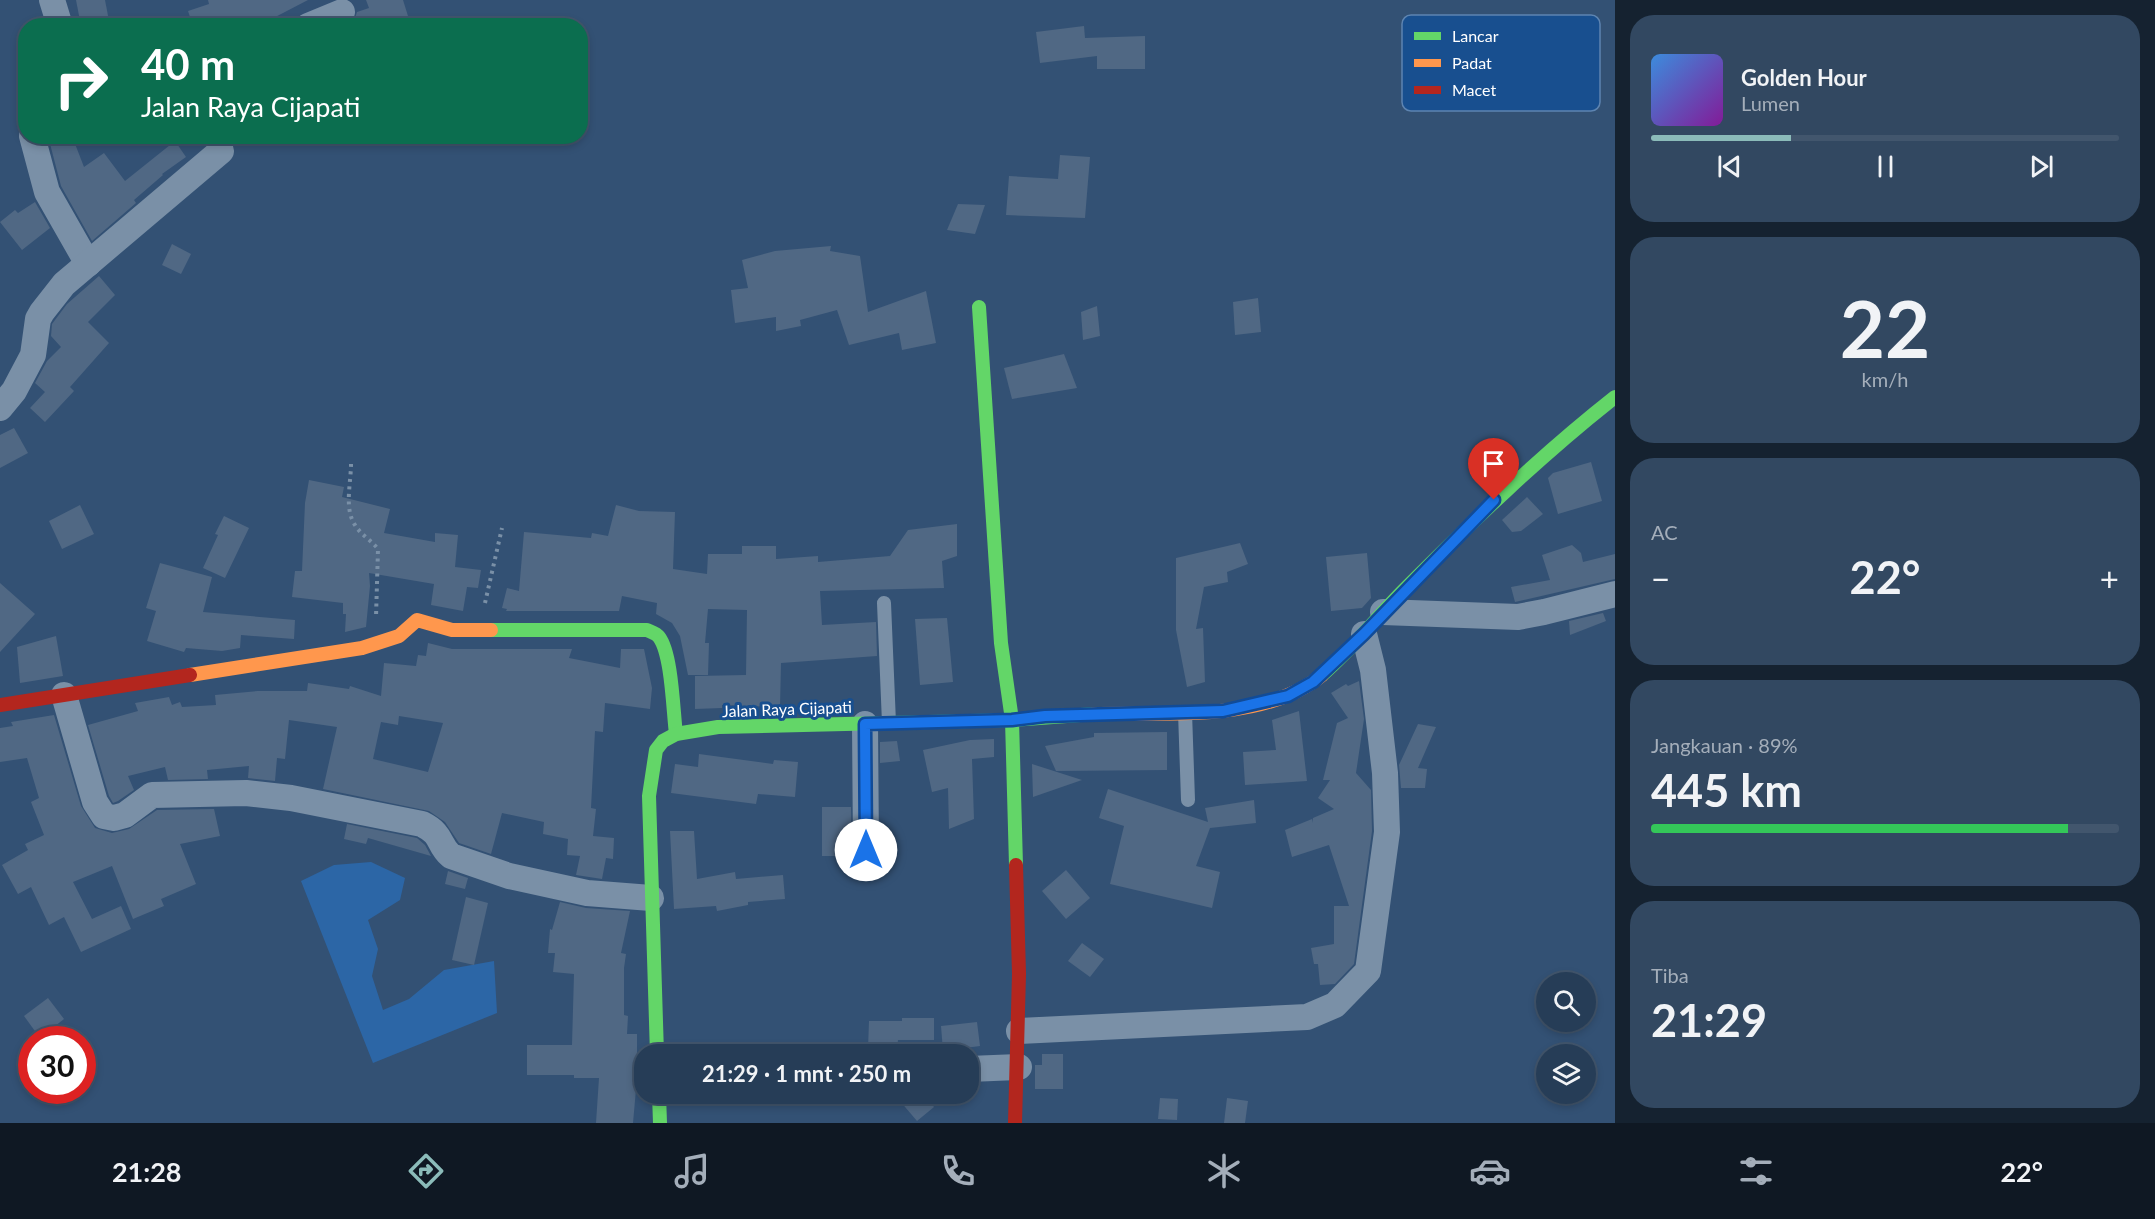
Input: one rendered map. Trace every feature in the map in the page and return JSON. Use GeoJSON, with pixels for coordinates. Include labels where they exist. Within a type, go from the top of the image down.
{"type":"FeatureCollection","features":[{"type":"Feature","properties":{"kind":"street"},"geometry":{"type":"LineString","coordinates":[[52,0],[58,18]]}},
{"type":"Feature","properties":{"kind":"street"},"geometry":{"type":"LineString","coordinates":[[327,18],[342,12]]}},
{"type":"Feature","properties":{"kind":"street"},"geometry":{"type":"LineString","coordinates":[[34,144],[47,192],[88,264]]}},
{"type":"Feature","properties":{"kind":"street"},"geometry":{"type":"LineString","coordinates":[[0,408],[14,391],[33,355],[38,319],[64,284],[221,151]]}},
{"type":"Feature","properties":{"kind":"street"},"geometry":{"type":"LineString","coordinates":[[980,307],[1001,643],[1012,720],[1019,1031],[1019,1067],[1014,1101],[1016,1123]]}},
{"type":"Feature","properties":{"kind":"street","name":"Jalan Raya Cijapati"},"geometry":{"type":"LineString","coordinates":[[676,734],[718,727],[1012,720],[1045,716],[1223,711],[1288,696],[1313,682],[1364,634],[1494,500],[1615,397]]}},
{"type":"Feature","properties":{"kind":"street"},"geometry":{"type":"LineString","coordinates":[[1383,612],[1518,616],[1544,612],[1615,594]]}},
{"type":"Feature","properties":{"kind":"street"},"geometry":{"type":"LineString","coordinates":[[0,705],[374,645],[399,636],[417,620],[452,630],[647,630],[655,633],[660,637],[665,655],[676,734],[663,741],[656,750],[649,796],[657,1044]]}},
{"type":"Feature","properties":{"kind":"street"},"geometry":{"type":"LineString","coordinates":[[1019,1031],[1307,1017],[1335,1005],[1368,971],[1387,832],[1385,773],[1373,670],[1364,634]]}},
{"type":"Feature","properties":{"kind":"street"},"geometry":{"type":"LineString","coordinates":[[64,695],[95,802],[104,816],[114,818],[125,815],[152,795],[246,793],[291,798],[422,824],[434,830],[441,839],[445,852],[451,856],[510,876],[587,893],[651,898]]}},
{"type":"Feature","properties":{"kind":"street"},"geometry":{"type":"LineString","coordinates":[[866,850],[877,723]]}},
{"type":"Feature","properties":{"kind":"street"},"geometry":{"type":"LineString","coordinates":[[979,1069],[1019,1067]]}},
{"type":"Feature","properties":{"kind":"street"},"geometry":{"type":"LineString","coordinates":[[659,1104],[660,1123]]}},
{"type":"Feature","properties":{"kind":"lane"},"geometry":{"type":"LineString","coordinates":[[877,723],[884,603]]}},
{"type":"Feature","properties":{"kind":"lane"},"geometry":{"type":"LineString","coordinates":[[1185,712],[1188,800]]}},
{"type":"Feature","properties":{"kind":"path"},"geometry":{"type":"LineString","coordinates":[[351,464],[348,505],[351,519],[378,549],[374,645]]}},
{"type":"Feature","properties":{"kind":"path"},"geometry":{"type":"LineString","coordinates":[[479,630],[502,528]]}},
{"type":"Feature","properties":{"kind":"shaded area"},"geometry":{"type":"Polygon","coordinates":[[[371,862],[405,878],[400,900],[368,920],[378,949],[372,976],[383,1010],[409,999],[444,970],[494,961],[497,1013],[373,1063],[301,881],[334,865],[371,862]]]}},
{"type":"Feature","properties":{"kind":"building"},"geometry":{"type":"Polygon","coordinates":[[[76,0],[105,0],[108,18],[79,18],[76,0]]]}},
{"type":"Feature","properties":{"kind":"building"},"geometry":{"type":"Polygon","coordinates":[[[208,0],[308,0],[273,18],[190,18],[188,11],[209,4],[208,0]]]}},
{"type":"Feature","properties":{"kind":"building"},"geometry":{"type":"Polygon","coordinates":[[[366,0],[403,0],[408,16],[355,18],[357,12],[369,8],[366,0]]]}},
{"type":"Feature","properties":{"kind":"building"},"geometry":{"type":"Polygon","coordinates":[[[1084,26],[1085,38],[1145,36],[1145,69],[1097,69],[1097,56],[1040,63],[1036,32],[1084,26]]]}},
{"type":"Feature","properties":{"kind":"building"},"geometry":{"type":"Polygon","coordinates":[[[50,144],[75,144],[84,167],[104,153],[125,181],[171,144],[177,144],[186,157],[162,174],[134,200],[136,203],[92,241],[61,186],[50,144]]]}},
{"type":"Feature","properties":{"kind":"building"},"geometry":{"type":"Polygon","coordinates":[[[1060,155],[1090,157],[1085,218],[1006,215],[1009,176],[1058,179],[1060,155]]]}},
{"type":"Feature","properties":{"kind":"building"},"geometry":{"type":"Polygon","coordinates":[[[35,202],[50,228],[22,250],[0,222],[15,210],[18,213],[35,202]]]}},
{"type":"Feature","properties":{"kind":"building"},"geometry":{"type":"Polygon","coordinates":[[[958,204],[985,205],[975,234],[947,230],[958,204]]]}},
{"type":"Feature","properties":{"kind":"building"},"geometry":{"type":"Polygon","coordinates":[[[172,244],[191,254],[181,274],[162,265],[172,244]]]}},
{"type":"Feature","properties":{"kind":"building"},"geometry":{"type":"Polygon","coordinates":[[[831,246],[830,251],[860,256],[868,312],[926,291],[936,343],[902,350],[899,333],[849,345],[837,310],[800,320],[801,326],[776,331],[776,317],[735,323],[731,290],[748,288],[742,260],[775,251],[831,246]]]}},
{"type":"Feature","properties":{"kind":"building"},"geometry":{"type":"Polygon","coordinates":[[[99,276],[115,295],[88,322],[109,343],[70,387],[74,391],[45,422],[30,408],[45,392],[35,383],[47,361],[61,347],[51,336],[52,324],[67,304],[99,276]]]}},
{"type":"Feature","properties":{"kind":"building"},"geometry":{"type":"Polygon","coordinates":[[[1258,298],[1261,332],[1235,335],[1233,302],[1258,298]]]}},
{"type":"Feature","properties":{"kind":"building"},"geometry":{"type":"Polygon","coordinates":[[[1097,306],[1100,336],[1083,340],[1081,312],[1097,306]]]}},
{"type":"Feature","properties":{"kind":"building"},"geometry":{"type":"Polygon","coordinates":[[[1064,354],[1077,388],[1012,399],[1004,368],[1064,354]]]}},
{"type":"Feature","properties":{"kind":"building"},"geometry":{"type":"Polygon","coordinates":[[[14,428],[28,453],[0,468],[0,435],[14,428]]]}},
{"type":"Feature","properties":{"kind":"building"},"geometry":{"type":"Polygon","coordinates":[[[1591,462],[1602,501],[1558,514],[1548,478],[1553,473],[1591,462]]]}},
{"type":"Feature","properties":{"kind":"building"},"geometry":{"type":"Polygon","coordinates":[[[309,480],[344,487],[342,497],[390,509],[384,533],[435,542],[435,533],[458,535],[455,567],[481,570],[478,588],[467,587],[463,611],[431,605],[434,584],[369,573],[366,627],[345,632],[346,614],[343,614],[343,603],[292,597],[295,571],[302,571],[305,503],[309,480]]]}},
{"type":"Feature","properties":{"kind":"building"},"geometry":{"type":"Polygon","coordinates":[[[1527,497],[1543,514],[1521,531],[1512,532],[1502,520],[1527,497]]]}},
{"type":"Feature","properties":{"kind":"building"},"geometry":{"type":"Polygon","coordinates":[[[80,505],[94,534],[62,549],[49,521],[80,505]]]}},
{"type":"Feature","properties":{"kind":"building"},"geometry":{"type":"Polygon","coordinates":[[[616,505],[639,511],[675,512],[673,569],[707,574],[708,554],[742,554],[742,546],[776,546],[776,559],[818,556],[818,562],[890,556],[908,530],[957,524],[957,556],[942,561],[944,588],[820,591],[822,625],[876,622],[877,656],[781,663],[780,707],[722,705],[722,708],[695,709],[695,676],[746,675],[747,610],[708,609],[705,643],[709,643],[708,675],[688,675],[680,636],[672,623],[656,614],[657,603],[622,596],[619,611],[506,611],[507,609],[502,608],[507,588],[519,591],[524,532],[591,538],[592,533],[608,536],[616,505]]]}},
{"type":"Feature","properties":{"kind":"building"},"geometry":{"type":"Polygon","coordinates":[[[224,516],[249,528],[225,578],[203,568],[224,516]]]}},
{"type":"Feature","properties":{"kind":"building"},"geometry":{"type":"Polygon","coordinates":[[[1240,543],[1248,564],[1227,572],[1228,582],[1204,587],[1196,629],[1203,628],[1205,682],[1187,687],[1176,630],[1176,558],[1240,543]]]}},
{"type":"Feature","properties":{"kind":"building"},"geometry":{"type":"Polygon","coordinates":[[[1572,545],[1581,553],[1583,562],[1615,554],[1615,579],[1515,602],[1511,587],[1550,580],[1542,555],[1572,545]]]}},
{"type":"Feature","properties":{"kind":"building"},"geometry":{"type":"Polygon","coordinates":[[[1367,553],[1371,598],[1362,608],[1331,611],[1326,557],[1367,553]]]}},
{"type":"Feature","properties":{"kind":"building"},"geometry":{"type":"Polygon","coordinates":[[[160,563],[212,577],[203,612],[295,620],[294,639],[241,635],[240,648],[222,651],[186,648],[184,652],[147,641],[156,611],[146,608],[160,563]]]}},
{"type":"Feature","properties":{"kind":"building"},"geometry":{"type":"Polygon","coordinates":[[[0,583],[35,614],[0,652],[0,583]]]}},
{"type":"Feature","properties":{"kind":"building"},"geometry":{"type":"Polygon","coordinates":[[[1603,613],[1606,621],[1570,635],[1569,621],[1603,613]]]}},
{"type":"Feature","properties":{"kind":"building"},"geometry":{"type":"Polygon","coordinates":[[[947,618],[953,682],[920,685],[915,619],[947,618]]]}},
{"type":"Feature","properties":{"kind":"building"},"geometry":{"type":"Polygon","coordinates":[[[56,636],[63,676],[20,683],[17,647],[56,636]]]}},
{"type":"Feature","properties":{"kind":"building"},"geometry":{"type":"Polygon","coordinates":[[[428,643],[452,649],[572,649],[569,658],[620,668],[621,649],[644,649],[652,688],[650,709],[605,703],[603,732],[595,731],[591,808],[596,809],[593,836],[614,838],[613,859],[606,858],[602,879],[576,875],[580,856],[567,855],[568,839],[543,834],[544,822],[502,813],[491,854],[459,843],[445,822],[429,811],[323,789],[337,727],[289,720],[285,759],[277,758],[275,781],[248,778],[249,766],[207,770],[208,779],[168,780],[165,767],[128,776],[134,790],[113,803],[109,796],[88,725],[138,711],[135,703],[169,697],[172,705],[180,702],[182,707],[216,705],[215,695],[258,691],[307,691],[308,683],[349,689],[350,686],[381,696],[384,663],[416,666],[418,655],[426,656],[428,643]],[[399,716],[398,725],[381,722],[373,759],[428,772],[443,723],[399,716]]]}},
{"type":"Feature","properties":{"kind":"building"},"geometry":{"type":"Polygon","coordinates":[[[1359,681],[1364,719],[1356,773],[1371,790],[1372,831],[1354,964],[1335,984],[1320,985],[1318,964],[1314,964],[1311,948],[1334,944],[1334,906],[1349,906],[1329,845],[1292,857],[1285,830],[1312,819],[1312,823],[1313,818],[1334,809],[1318,798],[1330,780],[1323,780],[1337,723],[1348,718],[1331,693],[1346,684],[1348,686],[1359,681]]]}},
{"type":"Feature","properties":{"kind":"building"},"geometry":{"type":"Polygon","coordinates":[[[1299,711],[1307,781],[1245,785],[1243,752],[1276,750],[1272,720],[1299,711]]]}},
{"type":"Feature","properties":{"kind":"building"},"geometry":{"type":"Polygon","coordinates":[[[54,715],[81,806],[95,828],[112,833],[129,829],[157,810],[214,809],[220,836],[180,844],[196,884],[161,899],[164,906],[133,919],[112,866],[73,882],[92,919],[121,906],[131,929],[81,952],[64,917],[49,925],[31,887],[18,894],[2,865],[28,850],[25,844],[44,835],[31,802],[39,798],[27,758],[0,762],[0,728],[13,726],[11,722],[54,715]]]}},
{"type":"Feature","properties":{"kind":"building"},"geometry":{"type":"Polygon","coordinates":[[[1418,724],[1436,727],[1418,768],[1427,769],[1425,788],[1401,788],[1399,765],[1418,724]]]}},
{"type":"Feature","properties":{"kind":"building"},"geometry":{"type":"Polygon","coordinates":[[[1167,732],[1167,770],[1056,771],[1045,746],[1094,737],[1094,733],[1167,732]]]}},
{"type":"Feature","properties":{"kind":"building"},"geometry":{"type":"Polygon","coordinates":[[[994,739],[994,757],[972,759],[974,819],[949,829],[948,788],[932,792],[923,750],[970,740],[994,739]]]}},
{"type":"Feature","properties":{"kind":"building"},"geometry":{"type":"Polygon","coordinates":[[[897,741],[900,761],[880,763],[880,742],[897,741]]]}},
{"type":"Feature","properties":{"kind":"building"},"geometry":{"type":"Polygon","coordinates":[[[699,754],[773,764],[774,760],[798,762],[795,797],[758,794],[756,804],[671,793],[675,764],[698,767],[699,754]]]}},
{"type":"Feature","properties":{"kind":"building"},"geometry":{"type":"Polygon","coordinates":[[[1032,764],[1082,780],[1033,797],[1032,764]]]}},
{"type":"Feature","properties":{"kind":"building"},"geometry":{"type":"Polygon","coordinates":[[[1108,789],[1208,822],[1205,808],[1254,800],[1256,823],[1210,828],[1196,866],[1220,872],[1212,908],[1110,884],[1124,826],[1099,818],[1108,789]]]}},
{"type":"Feature","properties":{"kind":"building"},"geometry":{"type":"Polygon","coordinates":[[[822,807],[851,807],[852,856],[822,856],[822,807]]]}},
{"type":"Feature","properties":{"kind":"building"},"geometry":{"type":"Polygon","coordinates":[[[347,824],[417,838],[425,845],[431,856],[368,838],[366,844],[344,839],[347,824]]]}},
{"type":"Feature","properties":{"kind":"building"},"geometry":{"type":"Polygon","coordinates":[[[670,831],[694,831],[697,879],[735,872],[736,879],[783,875],[785,899],[748,902],[748,905],[717,911],[716,906],[674,909],[670,831]]]}},
{"type":"Feature","properties":{"kind":"building"},"geometry":{"type":"Polygon","coordinates":[[[1066,870],[1090,898],[1066,919],[1042,891],[1066,870]]]}},
{"type":"Feature","properties":{"kind":"building"},"geometry":{"type":"Polygon","coordinates":[[[448,871],[468,878],[465,889],[445,884],[448,871]]]}},
{"type":"Feature","properties":{"kind":"building"},"geometry":{"type":"Polygon","coordinates":[[[466,897],[488,903],[474,965],[452,960],[466,897]]]}},
{"type":"Feature","properties":{"kind":"building"},"geometry":{"type":"Polygon","coordinates":[[[560,902],[586,908],[630,911],[621,953],[626,954],[624,1015],[628,1016],[627,1034],[637,1034],[637,1044],[634,1044],[633,1123],[596,1123],[599,1078],[574,1078],[574,1075],[527,1075],[527,1045],[572,1045],[574,974],[553,972],[555,953],[548,953],[550,929],[552,930],[560,902]]]}},
{"type":"Feature","properties":{"kind":"building"},"geometry":{"type":"Polygon","coordinates":[[[1082,943],[1104,959],[1090,977],[1068,961],[1082,943]]]}},
{"type":"Feature","properties":{"kind":"building"},"geometry":{"type":"Polygon","coordinates":[[[48,998],[64,1019],[55,1026],[31,1026],[24,1016],[48,998]]]}},
{"type":"Feature","properties":{"kind":"building"},"geometry":{"type":"Polygon","coordinates":[[[902,1018],[934,1018],[934,1040],[898,1040],[898,1044],[868,1044],[869,1021],[902,1021],[902,1018]]]}},
{"type":"Feature","properties":{"kind":"building"},"geometry":{"type":"Polygon","coordinates":[[[977,1022],[980,1046],[979,1044],[942,1044],[941,1026],[977,1022]]]}},
{"type":"Feature","properties":{"kind":"building"},"geometry":{"type":"Polygon","coordinates":[[[1042,1054],[1063,1054],[1063,1089],[1035,1089],[1035,1065],[1042,1065],[1042,1054]]]}},
{"type":"Feature","properties":{"kind":"building"},"geometry":{"type":"Polygon","coordinates":[[[1160,1098],[1178,1099],[1177,1120],[1158,1119],[1160,1098]]]}},
{"type":"Feature","properties":{"kind":"building"},"geometry":{"type":"Polygon","coordinates":[[[1227,1098],[1248,1101],[1245,1123],[1224,1123],[1227,1098]]]}},
{"type":"Feature","properties":{"kind":"building"},"geometry":{"type":"Polygon","coordinates":[[[903,1104],[932,1104],[934,1107],[917,1121],[903,1104]]]}},
{"type":"Feature","properties":{"kind":"traffic: fast"},"geometry":{"type":"LineString","coordinates":[[979,307],[1001,643],[1012,720],[1016,865]]}},
{"type":"Feature","properties":{"kind":"traffic: fast"},"geometry":{"type":"LineString","coordinates":[[1322,675],[1481,514],[1560,442],[1615,397]]}},
{"type":"Feature","properties":{"kind":"traffic: fast"},"geometry":{"type":"LineString","coordinates":[[491,630],[647,630],[655,634],[659,637],[667,656],[676,734]]}},
{"type":"Feature","properties":{"kind":"traffic: fast"},"geometry":{"type":"LineString","coordinates":[[657,1044],[649,796],[656,750],[663,741],[676,734],[718,727],[1012,720],[1094,714]]}},
{"type":"Feature","properties":{"kind":"traffic: fast"},"geometry":{"type":"LineString","coordinates":[[659,1104],[660,1123]]}},
{"type":"Feature","properties":{"kind":"traffic: slow"},"geometry":{"type":"LineString","coordinates":[[190,675],[362,648],[399,636],[417,620],[452,630],[491,630]]}},
{"type":"Feature","properties":{"kind":"traffic: slow"},"geometry":{"type":"LineString","coordinates":[[1094,714],[1213,712],[1243,708],[1272,701],[1298,690],[1322,675]]}},
{"type":"Feature","properties":{"kind":"traffic: jam"},"geometry":{"type":"LineString","coordinates":[[0,705],[190,675]]}},
{"type":"Feature","properties":{"kind":"traffic: jam"},"geometry":{"type":"LineString","coordinates":[[1015,1123],[1019,974],[1016,865]]}},
{"type":"Feature","properties":{"kind":"route"},"geometry":{"type":"LineString","coordinates":[[866,850],[865,724],[1223,711],[1288,696],[1313,682],[1364,634],[1400,594],[1494,500]]}}]}
